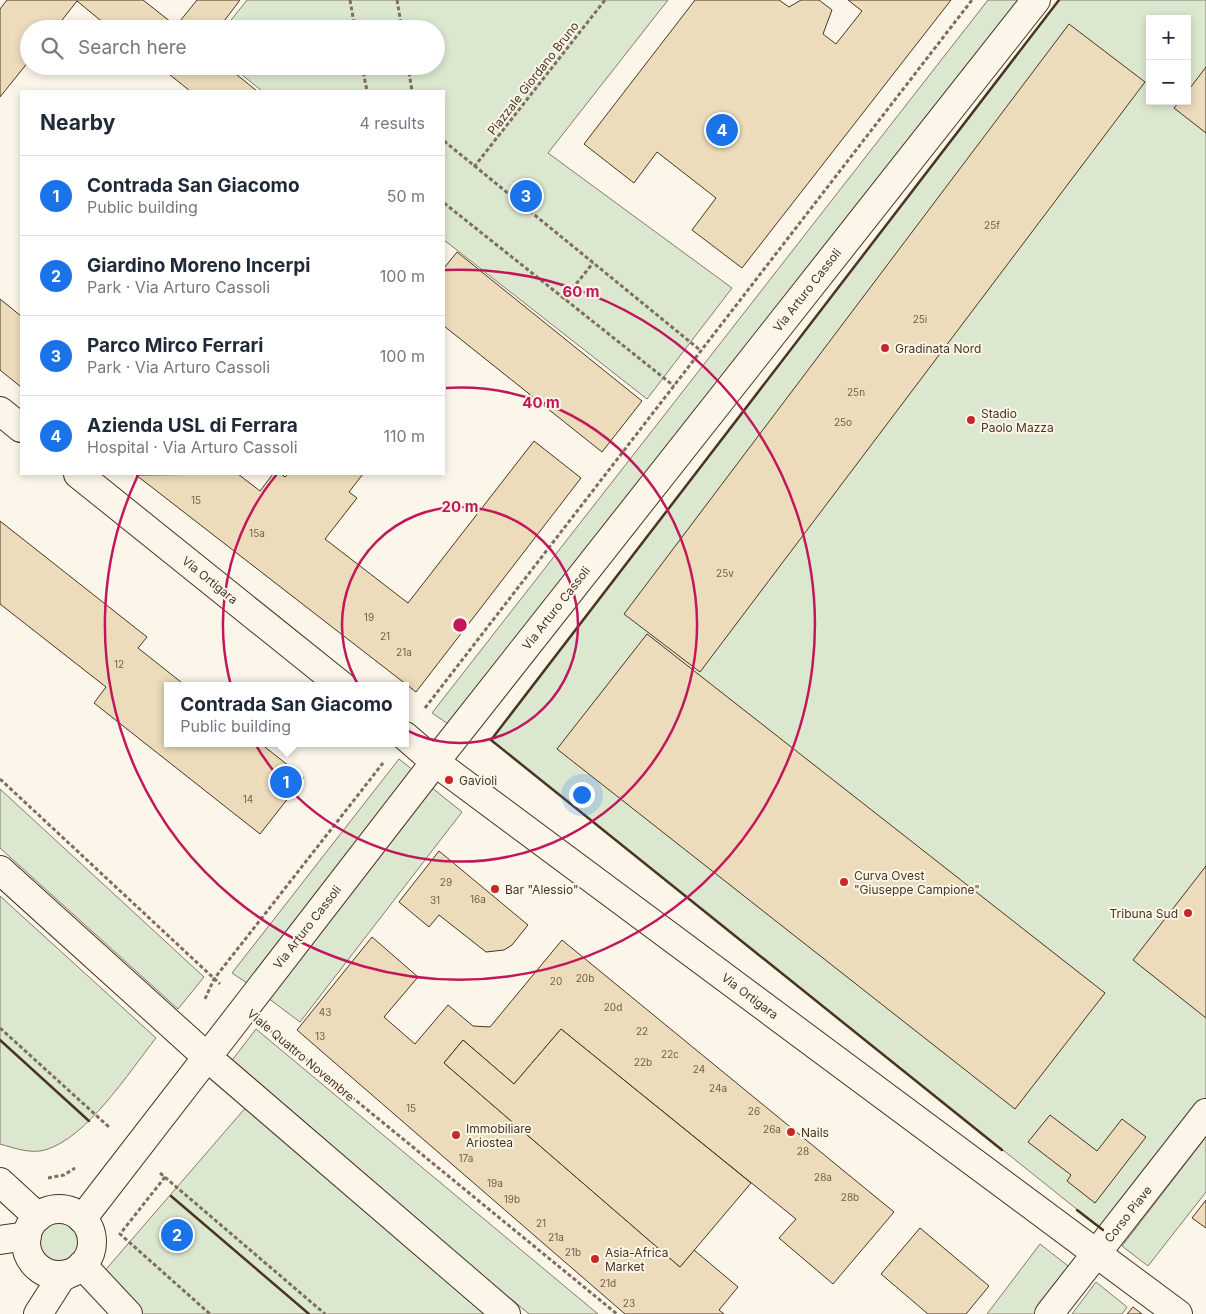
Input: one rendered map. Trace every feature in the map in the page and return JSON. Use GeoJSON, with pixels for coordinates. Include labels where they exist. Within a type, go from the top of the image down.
{"type":"FeatureCollection","features":[{"type":"Feature","properties":{"kind":"street","name":"Via Arturo Cassoli"},"geometry":{"type":"LineString","coordinates":[[82,1219],[197,1048],[245,1008],[434,762],[1036,0]]}},
{"type":"Feature","properties":{"kind":"street"},"geometry":{"type":"LineString","coordinates":[[0,411],[20,427]]}},
{"type":"Feature","properties":{"kind":"street","name":"Via Ortigara"},"geometry":{"type":"LineString","coordinates":[[79,475],[337,682]]}},
{"type":"Feature","properties":{"kind":"street","name":"Via Ortigara"},"geometry":{"type":"LineString","coordinates":[[409,740],[434,762],[1178,1314]]}},
{"type":"Feature","properties":{"kind":"street"},"geometry":{"type":"LineString","coordinates":[[0,870],[197,1048],[506,1314]]}},
{"type":"Feature","properties":{"kind":"street","name":"Corso Piave"},"geometry":{"type":"LineString","coordinates":[[1049,1314],[1206,1113]]}},
{"type":"Feature","properties":{"kind":"street"},"geometry":{"type":"LineString","coordinates":[[8,1189],[32,1226],[27,1252],[36,1266],[52,1275],[75,1269]]}},
{"type":"Feature","properties":{"kind":"street"},"geometry":{"type":"LineString","coordinates":[[0,1240],[32,1226],[47,1211],[63,1209],[82,1219],[91,1237],[89,1255],[75,1269],[60,1278],[38,1314]]}},
{"type":"Feature","properties":{"kind":"street"},"geometry":{"type":"LineString","coordinates":[[75,1269],[128,1314]]}},
{"type":"Feature","properties":{"kind":"path"},"geometry":{"type":"LineString","coordinates":[[350,0],[353,20]]}},
{"type":"Feature","properties":{"kind":"path"},"geometry":{"type":"LineString","coordinates":[[397,0],[400,20]]}},
{"type":"Feature","properties":{"kind":"path","name":"Piazzale Giordano Bruno"},"geometry":{"type":"LineString","coordinates":[[474,167],[605,0]]}},
{"type":"Feature","properties":{"kind":"path"},"geometry":{"type":"LineString","coordinates":[[423,711],[972,0]]}},
{"type":"Feature","properties":{"kind":"path"},"geometry":{"type":"LineString","coordinates":[[364,75],[367,90]]}},
{"type":"Feature","properties":{"kind":"path"},"geometry":{"type":"LineString","coordinates":[[409,75],[412,90]]}},
{"type":"Feature","properties":{"kind":"path"},"geometry":{"type":"LineString","coordinates":[[445,142],[700,350]]}},
{"type":"Feature","properties":{"kind":"path"},"geometry":{"type":"LineString","coordinates":[[445,204],[674,386]]}},
{"type":"Feature","properties":{"kind":"path"},"geometry":{"type":"LineString","coordinates":[[564,299],[593,263]]}},
{"type":"Feature","properties":{"kind":"path"},"geometry":{"type":"LineString","coordinates":[[197,1048],[214,979],[386,759]]}},
{"type":"Feature","properties":{"kind":"path","name":"Viale Quattro Novembre"},"geometry":{"type":"LineString","coordinates":[[0,780],[245,1008],[617,1314]]}},
{"type":"Feature","properties":{"kind":"path"},"geometry":{"type":"LineString","coordinates":[[8,1189],[64,1175],[81,1165]]}},
{"type":"Feature","properties":{"kind":"path"},"geometry":{"type":"LineString","coordinates":[[165,1177],[120,1234],[210,1314]]}},
{"type":"Feature","properties":{"kind":"green space"},"geometry":{"type":"Polygon","coordinates":[[[247,0],[668,0],[548,153],[732,288],[647,399],[445,241],[445,90],[261,90],[242,75],[445,75],[445,20],[231,20],[247,0]]]}},
{"type":"Feature","properties":{"kind":"green space"},"geometry":{"type":"Polygon","coordinates":[[[988,0],[1024,0],[454,728],[432,713],[988,0]]]}},
{"type":"Feature","properties":{"kind":"green space","name":"Stadio Paolo Mazza"},"geometry":{"type":"Polygon","coordinates":[[[1059,0],[1206,0],[1206,1099],[1104,1231],[491,740],[1059,0]]]}},
{"type":"Feature","properties":{"kind":"green space"},"geometry":{"type":"Polygon","coordinates":[[[399,759],[417,773],[250,985],[232,973],[399,759]]]}},
{"type":"Feature","properties":{"kind":"green space"},"geometry":{"type":"Polygon","coordinates":[[[431,787],[462,812],[300,1022],[268,998],[431,787]]]}},
{"type":"Feature","properties":{"kind":"green space"},"geometry":{"type":"Polygon","coordinates":[[[0,789],[204,977],[178,1009],[0,848],[0,789]]]}},
{"type":"Feature","properties":{"kind":"green space"},"geometry":{"type":"Polygon","coordinates":[[[0,896],[156,1038],[120,1085],[91,1118],[61,1143],[39,1151],[22,1150],[0,1144],[0,896]]]}},
{"type":"Feature","properties":{"kind":"green space"},"geometry":{"type":"Polygon","coordinates":[[[256,1029],[598,1314],[529,1314],[230,1063],[256,1029]]]}},
{"type":"Feature","properties":{"kind":"green space"},"geometry":{"type":"Polygon","coordinates":[[[247,1106],[486,1314],[138,1314],[102,1274],[247,1106]]]}},
{"type":"Feature","properties":{"kind":"green space"},"geometry":{"type":"Polygon","coordinates":[[[1206,1137],[1206,1192],[1148,1266],[1122,1246],[1206,1137]]]}},
{"type":"Feature","properties":{"kind":"green space"},"geometry":{"type":"Polygon","coordinates":[[[59,1219],[72,1223],[78,1229],[82,1242],[78,1255],[72,1261],[59,1265],[46,1261],[40,1255],[36,1242],[40,1229],[46,1223],[59,1219]]]}},
{"type":"Feature","properties":{"kind":"green space"},"geometry":{"type":"Polygon","coordinates":[[[1040,1244],[1072,1269],[1038,1314],[987,1314],[1040,1244]]]}},
{"type":"Feature","properties":{"kind":"green space"},"geometry":{"type":"Polygon","coordinates":[[[1096,1282],[1127,1307],[1122,1314],[1072,1314],[1096,1282]]]}},
{"type":"Feature","properties":{"kind":"building"},"geometry":{"type":"Polygon","coordinates":[[[7,0],[143,0],[168,20],[100,20],[77,1],[62,20],[20,20],[20,72],[0,97],[0,9],[7,0]]]}},
{"type":"Feature","properties":{"kind":"building"},"geometry":{"type":"Polygon","coordinates":[[[197,0],[240,0],[225,20],[181,20],[197,0]]]}},
{"type":"Feature","properties":{"kind":"building"},"geometry":{"type":"Polygon","coordinates":[[[695,0],[779,0],[789,7],[801,0],[819,0],[832,10],[823,34],[836,44],[862,11],[848,0],[951,0],[742,268],[692,230],[716,198],[657,152],[634,183],[584,144],[695,0]]]}},
{"type":"Feature","properties":{"kind":"building","name":"Gradinata Nord"},"geometry":{"type":"Polygon","coordinates":[[[1069,24],[1145,82],[700,672],[624,614],[1069,24]]]}},
{"type":"Feature","properties":{"kind":"building"},"geometry":{"type":"Polygon","coordinates":[[[1206,67],[1206,133],[1174,108],[1177,105],[1191,105],[1191,87],[1206,67]]]}},
{"type":"Feature","properties":{"kind":"building"},"geometry":{"type":"Polygon","coordinates":[[[170,75],[237,75],[256,90],[189,90],[170,75]]]}},
{"type":"Feature","properties":{"kind":"building"},"geometry":{"type":"Polygon","coordinates":[[[457,252],[642,401],[602,452],[445,327],[445,267],[457,252]]]}},
{"type":"Feature","properties":{"kind":"building"},"geometry":{"type":"Polygon","coordinates":[[[0,299],[20,315],[20,386],[0,370],[0,299]]]}},
{"type":"Feature","properties":{"kind":"building"},"geometry":{"type":"Polygon","coordinates":[[[534,441],[581,478],[416,692],[409,687],[409,682],[403,682],[136,475],[239,475],[260,491],[272,475],[282,475],[285,477],[287,475],[362,475],[349,492],[357,498],[325,539],[408,603],[534,441]]]}},
{"type":"Feature","properties":{"kind":"building"},"geometry":{"type":"Polygon","coordinates":[[[0,521],[147,637],[138,648],[181,682],[164,682],[164,747],[265,747],[304,778],[260,834],[94,703],[106,687],[0,604],[0,521]]]}},
{"type":"Feature","properties":{"kind":"building","name":"Curva Ovest \"Giuseppe Campione\""},"geometry":{"type":"Polygon","coordinates":[[[647,634],[1105,993],[1015,1109],[557,749],[647,634]]]}},
{"type":"Feature","properties":{"kind":"building"},"geometry":{"type":"Polygon","coordinates":[[[439,851],[528,925],[512,945],[504,950],[486,952],[439,915],[429,927],[399,902],[439,851]]]}},
{"type":"Feature","properties":{"kind":"building","name":"Tribuna Sud"},"geometry":{"type":"Polygon","coordinates":[[[1206,866],[1206,1018],[1133,960],[1206,866]]]}},
{"type":"Feature","properties":{"kind":"building"},"geometry":{"type":"Polygon","coordinates":[[[372,937],[418,977],[384,1017],[415,1044],[448,1005],[473,1026],[490,1027],[562,940],[894,1212],[833,1284],[779,1238],[796,1219],[561,1029],[514,1084],[463,1040],[444,1063],[680,1267],[694,1250],[738,1287],[719,1310],[724,1314],[625,1314],[297,1030],[372,937]]]}},
{"type":"Feature","properties":{"kind":"building"},"geometry":{"type":"Polygon","coordinates":[[[561,1029],[751,1183],[680,1267],[444,1063],[463,1040],[514,1084],[561,1029]]]}},
{"type":"Feature","properties":{"kind":"building"},"geometry":{"type":"Polygon","coordinates":[[[1050,1115],[1097,1151],[1122,1119],[1146,1137],[1095,1203],[1067,1181],[1071,1175],[1028,1142],[1050,1115]]]}},
{"type":"Feature","properties":{"kind":"building"},"geometry":{"type":"Polygon","coordinates":[[[1206,1200],[1206,1228],[1192,1218],[1206,1200]]]}},
{"type":"Feature","properties":{"kind":"building"},"geometry":{"type":"Polygon","coordinates":[[[920,1228],[989,1286],[966,1314],[928,1314],[881,1274],[920,1228]]]}},
{"type":"Feature","properties":{"kind":"building"},"geometry":{"type":"Polygon","coordinates":[[[1133,1307],[1142,1314],[1127,1314],[1133,1307]]]}},
{"type":"Feature","properties":{"kind":"wall"},"geometry":{"type":"LineString","coordinates":[[1002,1150],[491,740],[1059,0]]}},
{"type":"Feature","properties":{"kind":"wall"},"geometry":{"type":"LineString","coordinates":[[0,1040],[89,1121]]}},
{"type":"Feature","properties":{"kind":"wall"},"geometry":{"type":"LineString","coordinates":[[171,1196],[309,1314]]}},
{"type":"Feature","properties":{"kind":"wall"},"geometry":{"type":"LineString","coordinates":[[1077,1210],[1103,1230]]}},
{"type":"Feature","properties":{"kind":"place","name":"Azienda USL di Ferrara"},"geometry":{"type":"Point","coordinates":[722,130]}},
{"type":"Feature","properties":{"kind":"place","name":"Parco Mirco Ferrari"},"geometry":{"type":"Point","coordinates":[526,196]}},
{"type":"Feature","properties":{"kind":"place","name":"Gradinata Nord"},"geometry":{"type":"Point","coordinates":[885,348]}},
{"type":"Feature","properties":{"kind":"place","name":"Stadio Paolo Mazza"},"geometry":{"type":"Point","coordinates":[971,420]}},
{"type":"Feature","properties":{"kind":"place","name":"Gavioli"},"geometry":{"type":"Point","coordinates":[449,780]}},
{"type":"Feature","properties":{"kind":"place","name":"Contrada San Giacomo"},"geometry":{"type":"Point","coordinates":[286,782]}},
{"type":"Feature","properties":{"kind":"place","name":"Curva Ovest \"Giuseppe Campione\""},"geometry":{"type":"Point","coordinates":[844,882]}},
{"type":"Feature","properties":{"kind":"place","name":"Bar \"Alessio\""},"geometry":{"type":"Point","coordinates":[495,889]}},
{"type":"Feature","properties":{"kind":"place","name":"Tribuna Sud"},"geometry":{"type":"Point","coordinates":[1188,913]}},
{"type":"Feature","properties":{"kind":"place","name":"Nails"},"geometry":{"type":"Point","coordinates":[791,1132]}},
{"type":"Feature","properties":{"kind":"place","name":"Immobiliare Ariostea"},"geometry":{"type":"Point","coordinates":[456,1135]}},
{"type":"Feature","properties":{"kind":"place","name":"Giardino Moreno Incerpi"},"geometry":{"type":"Point","coordinates":[177,1235]}},
{"type":"Feature","properties":{"kind":"place","name":"Asia-Africa Market"},"geometry":{"type":"Point","coordinates":[595,1259]}}]}
